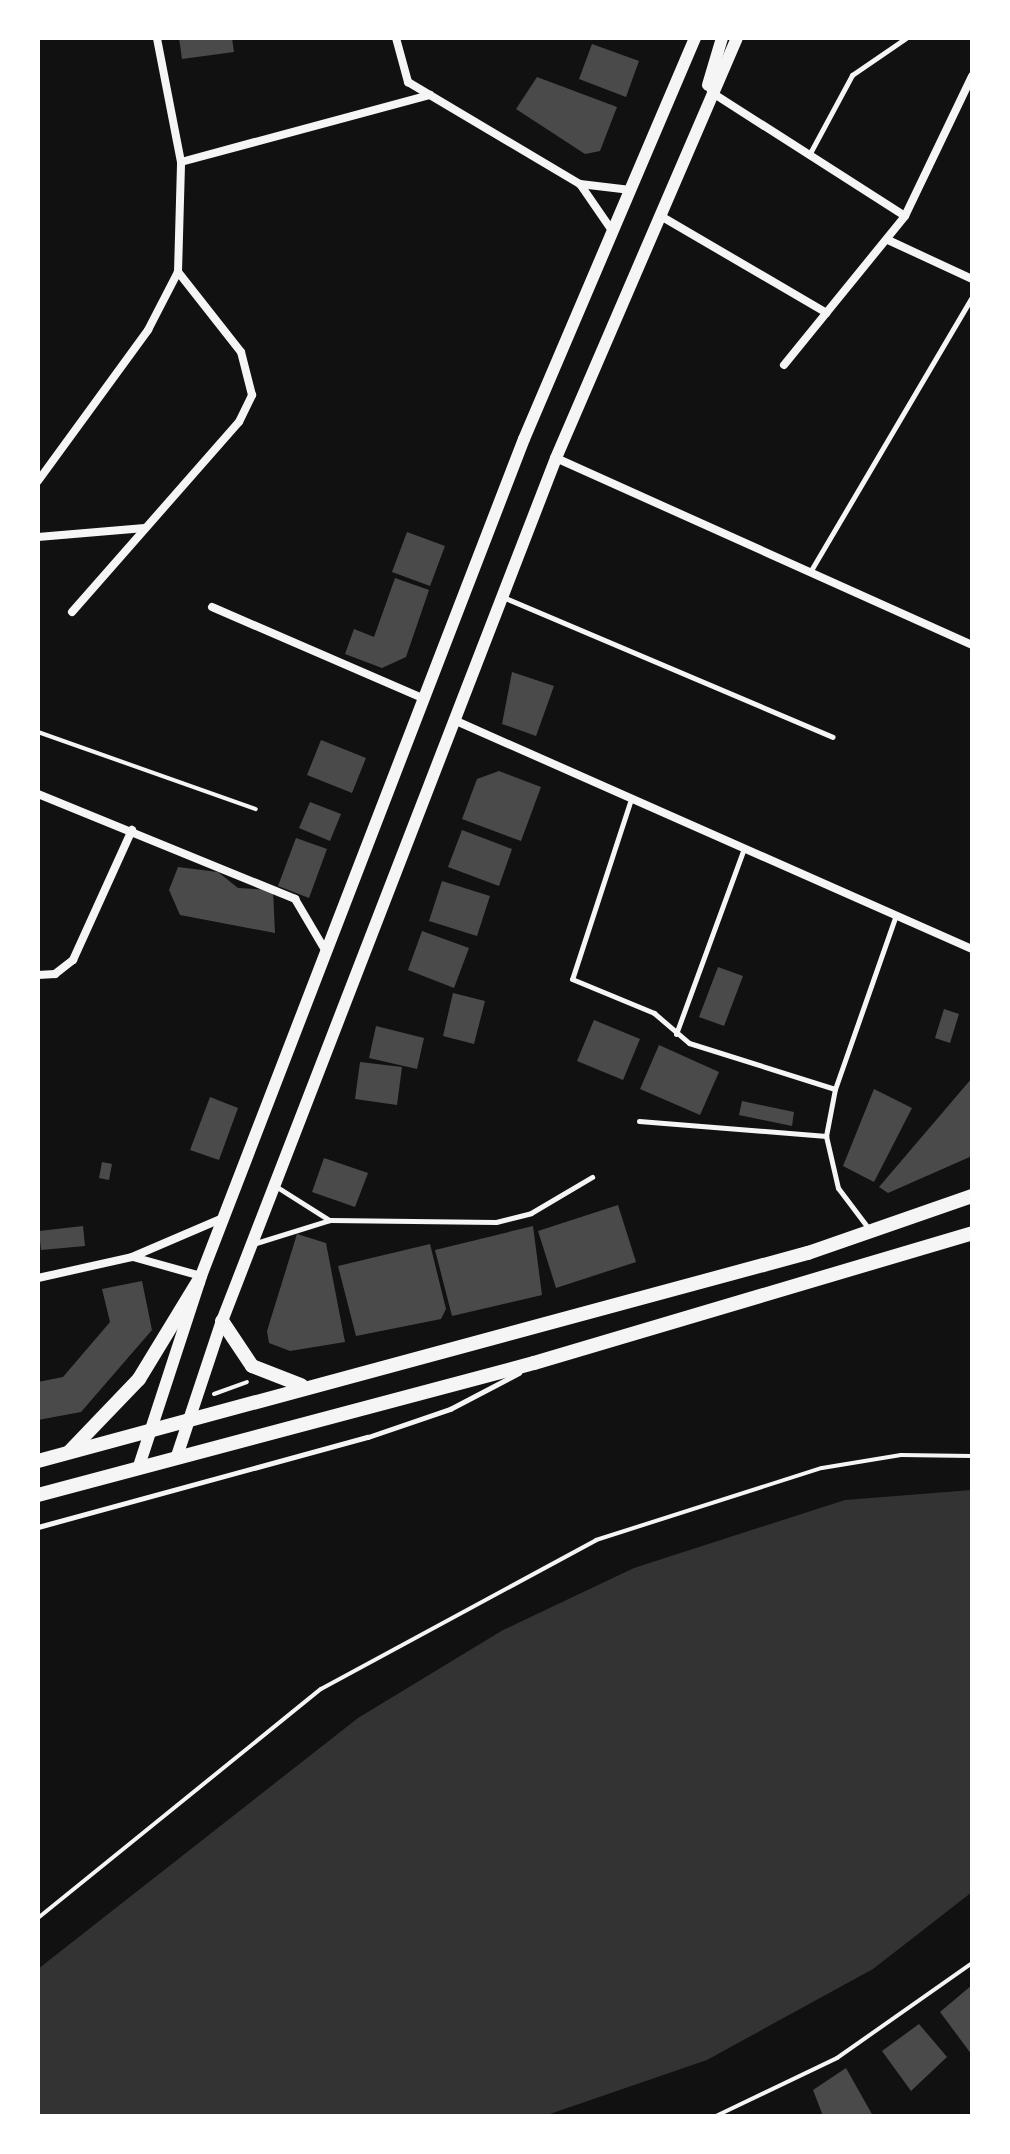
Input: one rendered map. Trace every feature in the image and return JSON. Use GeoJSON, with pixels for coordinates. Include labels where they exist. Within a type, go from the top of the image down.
{"type":"FeatureCollection","features":[{"type":"Feature","properties":{"kind":"main road"},"geometry":{"type":"LineString","coordinates":[[38,1461],[872,1232],[972,1196]]}},
{"type":"Feature","properties":{"kind":"main road"},"geometry":{"type":"LineString","coordinates":[[38,1495],[534,1363],[972,1233]]}},
{"type":"Feature","properties":{"kind":"main road"},"geometry":{"type":"LineString","coordinates":[[69,1452],[139,1379],[200,1279]]}},
{"type":"Feature","properties":{"kind":"main road"},"geometry":{"type":"LineString","coordinates":[[222,1321],[252,1366],[305,1386]]}},
{"type":"Feature","properties":{"kind":"street"},"geometry":{"type":"LineString","coordinates":[[38,481],[148,330],[178,272],[181,162],[157,38]]}},
{"type":"Feature","properties":{"kind":"street"},"geometry":{"type":"LineString","coordinates":[[396,38],[401,73],[430,95],[580,184],[631,190]]}},
{"type":"Feature","properties":{"kind":"street"},"geometry":{"type":"LineString","coordinates":[[139,1466],[200,1279],[425,699],[695,38]]}},
{"type":"Feature","properties":{"kind":"street"},"geometry":{"type":"LineString","coordinates":[[703,108],[722,38]]}},
{"type":"Feature","properties":{"kind":"street"},"geometry":{"type":"LineString","coordinates":[[177,1456],[222,1321],[556,458],[703,108],[737,38]]}},
{"type":"Feature","properties":{"kind":"street"},"geometry":{"type":"LineString","coordinates":[[784,365],[905,216],[972,76]]}},
{"type":"Feature","properties":{"kind":"street"},"geometry":{"type":"LineString","coordinates":[[711,92],[905,216]]}},
{"type":"Feature","properties":{"kind":"street"},"geometry":{"type":"LineString","coordinates":[[181,162],[430,95]]}},
{"type":"Feature","properties":{"kind":"street"},"geometry":{"type":"LineString","coordinates":[[580,184],[613,233]]}},
{"type":"Feature","properties":{"kind":"street"},"geometry":{"type":"LineString","coordinates":[[658,214],[827,313]]}},
{"type":"Feature","properties":{"kind":"street"},"geometry":{"type":"LineString","coordinates":[[888,240],[972,279]]}},
{"type":"Feature","properties":{"kind":"street"},"geometry":{"type":"LineString","coordinates":[[72,612],[239,422],[252,395],[241,352],[178,272]]}},
{"type":"Feature","properties":{"kind":"street"},"geometry":{"type":"LineString","coordinates":[[556,458],[972,645]]}},
{"type":"Feature","properties":{"kind":"street"},"geometry":{"type":"LineString","coordinates":[[38,537],[145,528]]}},
{"type":"Feature","properties":{"kind":"street"},"geometry":{"type":"LineString","coordinates":[[212,607],[425,699]]}},
{"type":"Feature","properties":{"kind":"street"},"geometry":{"type":"LineString","coordinates":[[454,720],[972,949]]}},
{"type":"Feature","properties":{"kind":"street"},"geometry":{"type":"LineString","coordinates":[[38,794],[295,899],[310,914],[327,955]]}},
{"type":"Feature","properties":{"kind":"street"},"geometry":{"type":"LineString","coordinates":[[38,975],[55,974],[73,960],[132,830]]}},
{"type":"Feature","properties":{"kind":"street"},"geometry":{"type":"LineString","coordinates":[[38,1278],[132,1257],[223,1218]]}},
{"type":"Feature","properties":{"kind":"street"},"geometry":{"type":"LineString","coordinates":[[132,1257],[200,1279]]}},
{"type":"Feature","properties":{"kind":"lane"},"geometry":{"type":"LineString","coordinates":[[809,155],[852,75],[906,38]]}},
{"type":"Feature","properties":{"kind":"lane"},"geometry":{"type":"LineString","coordinates":[[810,573],[972,297]]}},
{"type":"Feature","properties":{"kind":"lane"},"geometry":{"type":"LineString","coordinates":[[502,596],[833,737]]}},
{"type":"Feature","properties":{"kind":"lane"},"geometry":{"type":"LineString","coordinates":[[631,798],[571,976],[654,1013],[676,1035],[835,1089]]}},
{"type":"Feature","properties":{"kind":"lane"},"geometry":{"type":"LineString","coordinates":[[676,1035],[744,847]]}},
{"type":"Feature","properties":{"kind":"lane"},"geometry":{"type":"LineString","coordinates":[[872,1232],[838,1188],[826,1136],[835,1089],[897,914]]}},
{"type":"Feature","properties":{"kind":"lane"},"geometry":{"type":"LineString","coordinates":[[639,1121],[826,1136]]}},
{"type":"Feature","properties":{"kind":"lane"},"geometry":{"type":"LineString","coordinates":[[251,1246],[330,1220],[496,1222],[531,1213],[592,1177]]}},
{"type":"Feature","properties":{"kind":"lane"},"geometry":{"type":"LineString","coordinates":[[275,1186],[330,1220]]}},
{"type":"Feature","properties":{"kind":"lane"},"geometry":{"type":"LineString","coordinates":[[38,1527],[404,1425],[476,1397],[534,1363]]}},
{"type":"Feature","properties":{"kind":"path"},"geometry":{"type":"LineString","coordinates":[[38,732],[256,809]]}},
{"type":"Feature","properties":{"kind":"path"},"geometry":{"type":"LineString","coordinates":[[38,1918],[321,1689],[596,1540],[822,1468],[901,1455],[972,1456]]}},
{"type":"Feature","properties":{"kind":"path"},"geometry":{"type":"LineString","coordinates":[[716,2116],[837,2058],[972,1963]]}},
{"type":"Feature","properties":{"kind":"shaded area"},"geometry":{"type":"Polygon","coordinates":[[[972,1490],[972,1892],[873,1969],[707,2060],[544,2116],[38,2116],[38,1969],[358,1718],[503,1630],[634,1568],[845,1500],[972,1490]]]}},
{"type":"Feature","properties":{"kind":"building"},"geometry":{"type":"Polygon","coordinates":[[[179,38],[232,38],[234,52],[182,59],[179,38]]]}},
{"type":"Feature","properties":{"kind":"building"},"geometry":{"type":"Polygon","coordinates":[[[592,44],[639,61],[626,97],[579,79],[592,44]]]}},
{"type":"Feature","properties":{"kind":"building"},"geometry":{"type":"Polygon","coordinates":[[[537,77],[617,107],[600,151],[585,154],[516,109],[537,77]]]}},
{"type":"Feature","properties":{"kind":"building"},"geometry":{"type":"Polygon","coordinates":[[[407,532],[445,546],[430,586],[392,572],[407,532]]]}},
{"type":"Feature","properties":{"kind":"building"},"geometry":{"type":"Polygon","coordinates":[[[395,578],[429,590],[406,657],[382,668],[345,654],[354,629],[374,637],[395,578]]]}},
{"type":"Feature","properties":{"kind":"building"},"geometry":{"type":"Polygon","coordinates":[[[512,672],[554,686],[536,736],[502,724],[512,672]]]}},
{"type":"Feature","properties":{"kind":"building"},"geometry":{"type":"Polygon","coordinates":[[[321,740],[366,758],[352,793],[307,775],[321,740]]]}},
{"type":"Feature","properties":{"kind":"building"},"geometry":{"type":"Polygon","coordinates":[[[499,771],[541,787],[521,841],[462,819],[477,779],[499,771]]]}},
{"type":"Feature","properties":{"kind":"building"},"geometry":{"type":"Polygon","coordinates":[[[310,802],[341,814],[330,841],[299,828],[310,802]]]}},
{"type":"Feature","properties":{"kind":"building"},"geometry":{"type":"Polygon","coordinates":[[[462,830],[512,849],[499,886],[448,867],[462,830]]]}},
{"type":"Feature","properties":{"kind":"building"},"geometry":{"type":"Polygon","coordinates":[[[296,838],[327,849],[309,898],[278,886],[296,838]]]}},
{"type":"Feature","properties":{"kind":"building"},"geometry":{"type":"Polygon","coordinates":[[[178,867],[218,872],[238,888],[273,890],[275,933],[180,915],[169,890],[178,867]]]}},
{"type":"Feature","properties":{"kind":"building"},"geometry":{"type":"Polygon","coordinates":[[[442,881],[490,896],[477,936],[429,921],[442,881]]]}},
{"type":"Feature","properties":{"kind":"building"},"geometry":{"type":"Polygon","coordinates":[[[422,931],[469,948],[454,988],[408,970],[422,931]]]}},
{"type":"Feature","properties":{"kind":"building"},"geometry":{"type":"Polygon","coordinates":[[[718,967],[743,976],[724,1026],[699,1017],[718,967]]]}},
{"type":"Feature","properties":{"kind":"building"},"geometry":{"type":"Polygon","coordinates":[[[453,993],[485,1001],[474,1044],[443,1036],[453,993]]]}},
{"type":"Feature","properties":{"kind":"building"},"geometry":{"type":"Polygon","coordinates":[[[944,1009],[959,1014],[950,1043],[935,1038],[944,1009]]]}},
{"type":"Feature","properties":{"kind":"building"},"geometry":{"type":"Polygon","coordinates":[[[594,1020],[640,1039],[623,1080],[577,1061],[594,1020]]]}},
{"type":"Feature","properties":{"kind":"building"},"geometry":{"type":"Polygon","coordinates":[[[376,1026],[424,1038],[417,1069],[369,1058],[376,1026]]]}},
{"type":"Feature","properties":{"kind":"building"},"geometry":{"type":"Polygon","coordinates":[[[659,1045],[719,1072],[700,1115],[640,1089],[659,1045]]]}},
{"type":"Feature","properties":{"kind":"building"},"geometry":{"type":"Polygon","coordinates":[[[360,1062],[402,1067],[397,1105],[355,1099],[360,1062]]]}},
{"type":"Feature","properties":{"kind":"building"},"geometry":{"type":"Polygon","coordinates":[[[972,1078],[972,1156],[888,1193],[879,1187],[972,1078]]]}},
{"type":"Feature","properties":{"kind":"building"},"geometry":{"type":"Polygon","coordinates":[[[874,1089],[912,1108],[874,1182],[843,1166],[874,1089]]]}},
{"type":"Feature","properties":{"kind":"building"},"geometry":{"type":"Polygon","coordinates":[[[210,1097],[238,1108],[219,1160],[190,1150],[210,1097]]]}},
{"type":"Feature","properties":{"kind":"building"},"geometry":{"type":"Polygon","coordinates":[[[742,1101],[794,1112],[792,1126],[739,1115],[742,1101]]]}},
{"type":"Feature","properties":{"kind":"building"},"geometry":{"type":"Polygon","coordinates":[[[324,1158],[368,1173],[355,1207],[312,1192],[324,1158]]]}},
{"type":"Feature","properties":{"kind":"building"},"geometry":{"type":"Polygon","coordinates":[[[102,1162],[112,1164],[109,1180],[99,1178],[102,1162]]]}},
{"type":"Feature","properties":{"kind":"building"},"geometry":{"type":"Polygon","coordinates":[[[618,1205],[636,1262],[556,1288],[538,1231],[618,1205]]]}},
{"type":"Feature","properties":{"kind":"building"},"geometry":{"type":"Polygon","coordinates":[[[83,1226],[85,1246],[41,1250],[39,1231],[83,1226]]]}},
{"type":"Feature","properties":{"kind":"building"},"geometry":{"type":"Polygon","coordinates":[[[533,1226],[542,1295],[452,1316],[435,1250],[533,1226]]]}},
{"type":"Feature","properties":{"kind":"building"},"geometry":{"type":"Polygon","coordinates":[[[297,1234],[326,1243],[345,1342],[290,1351],[269,1343],[267,1331],[297,1234]]]}},
{"type":"Feature","properties":{"kind":"building"},"geometry":{"type":"Polygon","coordinates":[[[430,1244],[446,1309],[441,1319],[356,1336],[338,1266],[430,1244]]]}},
{"type":"Feature","properties":{"kind":"building"},"geometry":{"type":"Polygon","coordinates":[[[142,1281],[152,1330],[81,1412],[38,1420],[38,1382],[63,1377],[110,1322],[102,1289],[142,1281]]]}},
{"type":"Feature","properties":{"kind":"building"},"geometry":{"type":"Polygon","coordinates":[[[972,1985],[972,2055],[940,2012],[972,1985]]]}},
{"type":"Feature","properties":{"kind":"building"},"geometry":{"type":"Polygon","coordinates":[[[919,2024],[947,2057],[911,2091],[882,2051],[919,2024]]]}},
{"type":"Feature","properties":{"kind":"building"},"geometry":{"type":"Polygon","coordinates":[[[846,2068],[873,2116],[823,2116],[813,2090],[846,2068]]]}}]}
